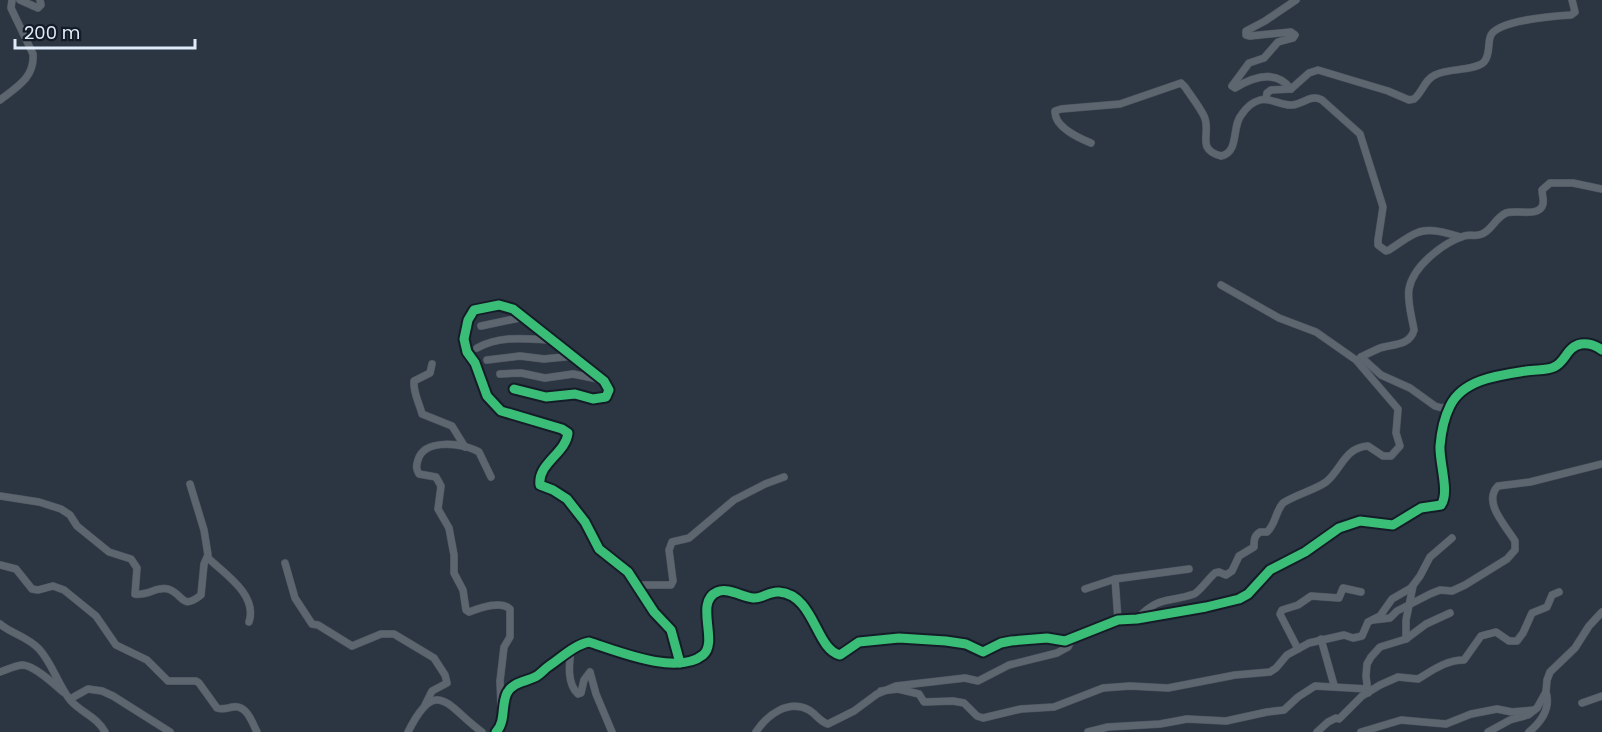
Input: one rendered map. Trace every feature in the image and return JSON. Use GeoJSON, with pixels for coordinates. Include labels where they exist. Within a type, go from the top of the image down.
{"type":"FeatureCollection","features":[{"type":"Feature","properties":{"kind":"street"},"geometry":{"type":"LineString","coordinates":[[0,100],[27,78],[34,59],[11,8],[12,0]]}},
{"type":"Feature","properties":{"kind":"street"},"geometry":{"type":"LineString","coordinates":[[20,0],[38,8],[41,5],[40,0]]}},
{"type":"Feature","properties":{"kind":"street"},"geometry":{"type":"LineString","coordinates":[[1291,89],[1283,81],[1257,76],[1235,88],[1232,86],[1249,63],[1264,58],[1278,42],[1293,38],[1295,35],[1291,32],[1250,36],[1245,34],[1246,31],[1296,0]]}},
{"type":"Feature","properties":{"kind":"street"},"geometry":{"type":"LineString","coordinates":[[1266,99],[1267,93],[1271,90],[1291,89],[1309,73],[1318,70],[1388,91],[1409,100],[1414,99],[1434,75],[1456,68],[1474,67],[1484,62],[1489,51],[1491,36],[1498,28],[1542,16],[1571,15],[1575,12],[1572,0]]}},
{"type":"Feature","properties":{"kind":"street"},"geometry":{"type":"LineString","coordinates":[[1091,143],[1067,130],[1056,119],[1055,111],[1120,104],[1181,83],[1205,118],[1206,147],[1212,154],[1221,156],[1233,147],[1237,121],[1251,105],[1266,99],[1291,105],[1310,98],[1317,98],[1360,134],[1383,207],[1378,245],[1382,249],[1389,250],[1415,232],[1428,229],[1461,237],[1482,234],[1506,213],[1534,212],[1540,209],[1543,204],[1542,190],[1550,183],[1573,183],[1602,189]]}},
{"type":"Feature","properties":{"kind":"street"},"geometry":{"type":"LineString","coordinates":[[1359,359],[1378,349],[1406,342],[1413,335],[1409,291],[1413,279],[1430,258],[1461,237]]}},
{"type":"Feature","properties":{"kind":"street"},"geometry":{"type":"LineString","coordinates":[[1221,285],[1279,318],[1316,332],[1381,375],[1410,388],[1435,406],[1442,408],[1450,406]]}},
{"type":"Feature","properties":{"kind":"street"},"geometry":{"type":"LineString","coordinates":[[514,389],[546,397],[576,394],[593,399],[603,399],[609,390],[603,380],[574,356],[504,304],[474,310],[470,314],[464,339],[467,352],[475,363],[487,396],[497,408],[562,429],[568,434],[566,441],[541,474],[540,484],[560,494],[574,506],[599,549],[625,568],[654,612],[671,630],[680,663]]}},
{"type":"Feature","properties":{"kind":"street"},"geometry":{"type":"LineString","coordinates":[[480,326],[524,317]]}},
{"type":"Feature","properties":{"kind":"street"},"geometry":{"type":"LineString","coordinates":[[477,348],[493,341],[518,337],[553,340]]}},
{"type":"Feature","properties":{"kind":"street"},"geometry":{"type":"LineString","coordinates":[[496,732],[501,724],[506,694],[514,685],[538,676],[582,644],[589,642],[662,664],[696,659],[706,653],[707,608],[714,594],[720,591],[754,598],[776,592],[792,596],[810,615],[830,649],[838,655],[842,655],[859,642],[899,638],[966,644],[980,652],[1011,641],[1047,638],[1065,641],[1118,620],[1206,607],[1239,598],[1248,594],[1270,570],[1305,552],[1339,528],[1360,521],[1393,525],[1421,508],[1441,505],[1445,496],[1440,447],[1450,406],[1460,394],[1481,380],[1552,368],[1561,362],[1570,349],[1582,344],[1595,345],[1602,350]]}},
{"type":"Feature","properties":{"kind":"street"},"geometry":{"type":"LineString","coordinates":[[487,360],[520,356],[544,359],[574,356]]}},
{"type":"Feature","properties":{"kind":"street"},"geometry":{"type":"LineString","coordinates":[[1137,618],[1157,602],[1196,594],[1215,573],[1230,573],[1242,553],[1254,547],[1254,538],[1257,534],[1267,532],[1273,526],[1283,503],[1325,483],[1346,456],[1356,449],[1368,446],[1386,457],[1396,453],[1400,446],[1396,433],[1398,409],[1359,359]]}},
{"type":"Feature","properties":{"kind":"street"},"geometry":{"type":"LineString","coordinates":[[432,364],[430,373],[414,381],[414,393],[422,414],[452,426],[465,447]]}},
{"type":"Feature","properties":{"kind":"street"},"geometry":{"type":"LineString","coordinates":[[500,374],[521,373],[545,378],[573,374],[603,380]]}},
{"type":"Feature","properties":{"kind":"street"},"geometry":{"type":"LineString","coordinates":[[491,477],[479,452],[465,447],[443,445],[426,449],[418,457],[416,468],[421,475],[436,477],[441,486],[438,509],[448,525],[454,573],[463,590],[466,610],[469,612],[500,605],[510,609],[510,636],[504,647],[500,681],[502,713]]}},
{"type":"Feature","properties":{"kind":"street"},"geometry":{"type":"LineString","coordinates":[[1371,620],[1390,618],[1395,613],[1440,590],[1452,591],[1465,585],[1500,565],[1513,553],[1516,546],[1515,541],[1492,506],[1492,493],[1498,486],[1530,482],[1602,464]]}},
{"type":"Feature","properties":{"kind":"street"},"geometry":{"type":"LineString","coordinates":[[638,585],[671,585],[673,581],[669,550],[672,542],[689,538],[734,500],[784,477]]}},
{"type":"Feature","properties":{"kind":"street"},"geometry":{"type":"LineString","coordinates":[[190,484],[204,530],[208,558],[236,584],[245,596],[250,609],[249,622]]}},
{"type":"Feature","properties":{"kind":"street"},"geometry":{"type":"LineString","coordinates":[[0,496],[39,502],[67,512],[77,526],[109,552],[135,562],[137,568],[134,590],[137,594],[148,594],[163,588],[171,590],[184,602],[200,597],[203,591],[204,564],[208,558]]}},
{"type":"Feature","properties":{"kind":"street"},"geometry":{"type":"LineString","coordinates":[[881,692],[904,690],[919,694],[924,702],[964,703],[977,716],[983,718],[1021,709],[1054,707],[1103,688],[1130,686],[1168,688],[1235,675],[1270,672],[1287,655],[1322,639],[1344,635],[1353,638],[1361,636],[1371,620],[1380,616],[1392,599],[1413,586],[1430,557],[1452,538]]}},
{"type":"Feature","properties":{"kind":"street"},"geometry":{"type":"LineString","coordinates":[[285,563],[294,598],[312,624],[318,625],[352,646],[381,634],[394,634],[434,658],[447,681],[445,686],[432,691],[408,732]]}},
{"type":"Feature","properties":{"kind":"street"},"geometry":{"type":"LineString","coordinates":[[0,565],[16,568],[32,589],[38,590],[53,586],[64,590],[96,616],[116,645],[147,660],[168,681],[199,682],[217,708],[239,707],[248,715],[257,732]]}},
{"type":"Feature","properties":{"kind":"street"},"geometry":{"type":"LineString","coordinates":[[1085,588],[1114,579],[1189,568]]}},
{"type":"Feature","properties":{"kind":"street"},"geometry":{"type":"LineString","coordinates":[[1114,579],[1118,620]]}},
{"type":"Feature","properties":{"kind":"street"},"geometry":{"type":"LineString","coordinates":[[1406,639],[1406,620],[1413,586]]}},
{"type":"Feature","properties":{"kind":"street"},"geometry":{"type":"LineString","coordinates":[[1298,649],[1282,618],[1282,610],[1298,605],[1311,596],[1339,598],[1343,588],[1361,592]]}},
{"type":"Feature","properties":{"kind":"street"},"geometry":{"type":"LineString","coordinates":[[1317,732],[1328,722],[1342,717],[1368,691],[1394,678],[1406,676],[1418,679],[1453,660],[1464,660],[1481,636],[1487,633],[1496,632],[1509,641],[1517,640],[1523,633],[1532,613],[1547,608],[1552,595],[1559,592]]}},
{"type":"Feature","properties":{"kind":"street"},"geometry":{"type":"LineString","coordinates":[[1529,732],[1545,714],[1548,702],[1547,680],[1550,672],[1575,648],[1602,612]]}},
{"type":"Feature","properties":{"kind":"street"},"geometry":{"type":"LineString","coordinates":[[1368,691],[1366,676],[1371,657],[1380,647],[1406,639],[1426,624],[1450,613]]}},
{"type":"Feature","properties":{"kind":"street"},"geometry":{"type":"LineString","coordinates":[[0,624],[37,646],[69,698]]}},
{"type":"Feature","properties":{"kind":"street"},"geometry":{"type":"LineString","coordinates":[[756,732],[770,716],[795,706],[806,709],[828,724],[854,711],[881,692],[902,684],[965,678],[978,681],[1009,665],[1057,654],[1068,647],[1072,639]]}},
{"type":"Feature","properties":{"kind":"street"},"geometry":{"type":"LineString","coordinates":[[1322,639],[1334,686]]}},
{"type":"Feature","properties":{"kind":"street"},"geometry":{"type":"LineString","coordinates":[[571,650],[570,677],[574,691],[581,693],[584,680],[590,672],[612,732]]}},
{"type":"Feature","properties":{"kind":"street"},"geometry":{"type":"LineString","coordinates":[[0,672],[20,665],[26,666],[47,678],[95,718],[105,732]]}},
{"type":"Feature","properties":{"kind":"street"},"geometry":{"type":"LineString","coordinates":[[1088,732],[1107,727],[1160,724],[1187,719],[1220,722],[1286,710],[1298,697],[1315,686],[1368,691]]}},
{"type":"Feature","properties":{"kind":"street"},"geometry":{"type":"LineString","coordinates":[[69,698],[88,689],[102,691],[170,732]]}},
{"type":"Feature","properties":{"kind":"street"},"geometry":{"type":"LineString","coordinates":[[1488,732],[1510,720],[1528,715],[1542,701],[1546,692]]}},
{"type":"Feature","properties":{"kind":"street"},"geometry":{"type":"LineString","coordinates":[[1582,703],[1602,696]]}},
{"type":"Feature","properties":{"kind":"street"},"geometry":{"type":"LineString","coordinates":[[425,705],[433,700],[446,701],[482,732]]}},
{"type":"Feature","properties":{"kind":"street"},"geometry":{"type":"LineString","coordinates":[[1360,732],[1401,720],[1446,724],[1471,714],[1497,709],[1512,712],[1534,710]]}},
{"type":"Feature","properties":{"kind":"cycle path"},"geometry":{"type":"LineString","coordinates":[[514,389],[546,397],[575,394],[593,399],[606,397],[609,390],[604,381],[513,309],[499,305],[474,310],[468,320],[464,339],[467,352],[475,363],[487,396],[501,411],[562,429],[568,433],[562,447],[543,471],[540,485],[567,499],[585,522],[599,549],[628,572],[654,612],[671,630],[680,663]]}},
{"type":"Feature","properties":{"kind":"cycle path"},"geometry":{"type":"LineString","coordinates":[[496,732],[501,723],[505,698],[510,689],[516,684],[537,676],[568,652],[583,644],[589,642],[631,656],[663,662],[692,661],[703,655],[709,641],[707,604],[710,597],[721,591],[730,591],[753,598],[775,592],[791,595],[808,612],[825,643],[832,651],[840,655],[859,642],[899,638],[966,644],[983,652],[1011,641],[1047,638],[1065,641],[1118,620],[1137,619],[1239,599],[1248,594],[1270,570],[1305,552],[1339,528],[1360,521],[1393,525],[1421,508],[1441,505],[1444,500],[1444,477],[1440,453],[1442,431],[1450,406],[1464,390],[1473,384],[1494,377],[1551,368],[1558,365],[1572,348],[1581,344],[1592,345],[1602,350]]}}]}
